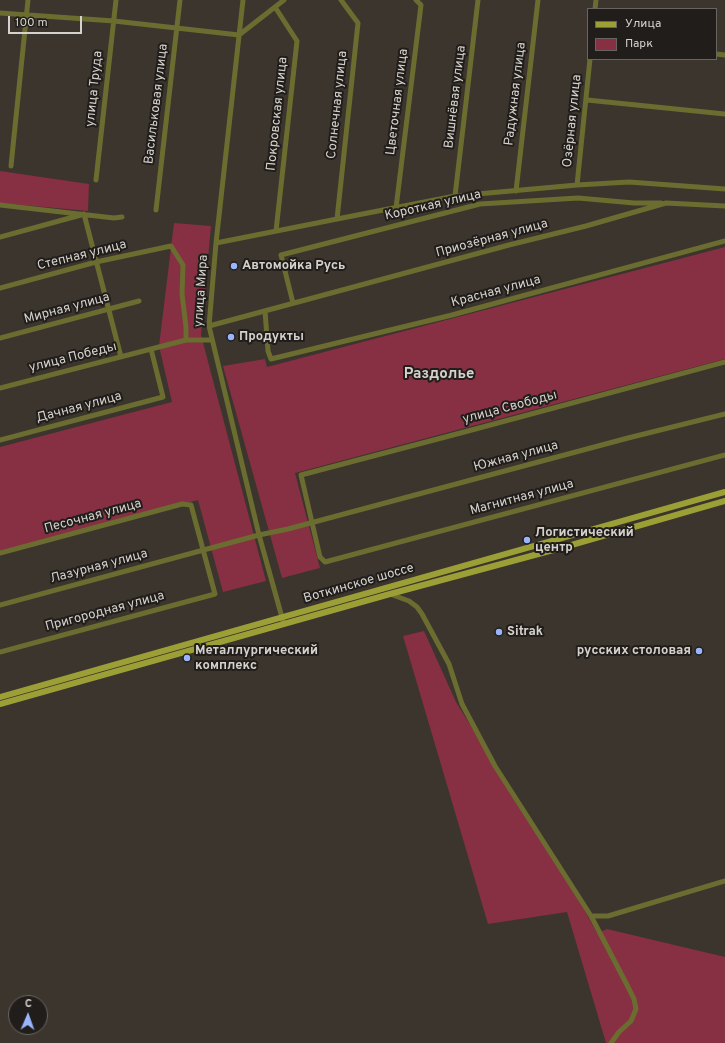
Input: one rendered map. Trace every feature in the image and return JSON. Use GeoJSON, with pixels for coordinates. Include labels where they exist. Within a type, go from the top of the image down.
{"type":"FeatureCollection","features":[{"type":"Feature","properties":{"kind":"main road","name":"Воткинское шоссе"},"geometry":{"type":"LineString","coordinates":[[0,696],[725,492]]}},
{"type":"Feature","properties":{"kind":"main road","name":"Воткинское шоссе"},"geometry":{"type":"LineString","coordinates":[[0,704],[725,501]]}},
{"type":"Feature","properties":{"kind":"street"},"geometry":{"type":"LineString","coordinates":[[11,166],[28,0]]}},
{"type":"Feature","properties":{"kind":"street","name":"улица Труда"},"geometry":{"type":"LineString","coordinates":[[96,180],[116,0]]}},
{"type":"Feature","properties":{"kind":"street","name":"Васильковая улица"},"geometry":{"type":"LineString","coordinates":[[156,210],[180,0]]}},
{"type":"Feature","properties":{"kind":"street","name":"улица Мира"},"geometry":{"type":"LineString","coordinates":[[243,0],[216,243],[209,326],[211,340],[259,535],[284,624]]}},
{"type":"Feature","properties":{"kind":"street"},"geometry":{"type":"LineString","coordinates":[[0,13],[114,20],[239,35],[284,0]]}},
{"type":"Feature","properties":{"kind":"street","name":"Солнечная улица"},"geometry":{"type":"LineString","coordinates":[[336,219],[358,23],[341,0]]}},
{"type":"Feature","properties":{"kind":"street","name":"Цветочная улица"},"geometry":{"type":"LineString","coordinates":[[396,208],[421,5],[416,0]]}},
{"type":"Feature","properties":{"kind":"street","name":"Вишнёвая улица"},"geometry":{"type":"LineString","coordinates":[[455,196],[478,0]]}},
{"type":"Feature","properties":{"kind":"street","name":"Радужная улица"},"geometry":{"type":"LineString","coordinates":[[516,191],[538,0]]}},
{"type":"Feature","properties":{"kind":"street","name":"Покровская улица"},"geometry":{"type":"LineString","coordinates":[[275,7],[297,41],[276,230]]}},
{"type":"Feature","properties":{"kind":"street","name":"Озёрная улица"},"geometry":{"type":"LineString","coordinates":[[577,185],[587,100],[590,60]]}},
{"type":"Feature","properties":{"kind":"street"},"geometry":{"type":"LineString","coordinates":[[587,100],[725,114]]}},
{"type":"Feature","properties":{"kind":"street"},"geometry":{"type":"LineString","coordinates":[[216,243],[455,196],[629,182],[725,189]]}},
{"type":"Feature","properties":{"kind":"street","name":"Короткая улица"},"geometry":{"type":"LineString","coordinates":[[293,303],[281,255],[480,204],[578,198],[634,203],[666,203]]}},
{"type":"Feature","properties":{"kind":"street","name":"Приозёрная улица"},"geometry":{"type":"LineString","coordinates":[[209,326],[509,245],[586,226],[666,203],[725,206]]}},
{"type":"Feature","properties":{"kind":"street"},"geometry":{"type":"LineString","coordinates":[[0,205],[122,217]]}},
{"type":"Feature","properties":{"kind":"street"},"geometry":{"type":"LineString","coordinates":[[0,237],[84,214]]}},
{"type":"Feature","properties":{"kind":"street"},"geometry":{"type":"LineString","coordinates":[[84,214],[121,357]]}},
{"type":"Feature","properties":{"kind":"street","name":"Красная улица"},"geometry":{"type":"LineString","coordinates":[[266,311],[268,351],[270,359],[452,315],[725,241]]}},
{"type":"Feature","properties":{"kind":"street","name":"Степная улица"},"geometry":{"type":"LineString","coordinates":[[0,288],[96,262],[171,246],[184,265],[182,294],[186,340]]}},
{"type":"Feature","properties":{"kind":"street","name":"Мирная улица"},"geometry":{"type":"LineString","coordinates":[[0,338],[139,301]]}},
{"type":"Feature","properties":{"kind":"street","name":"улица Победы"},"geometry":{"type":"LineString","coordinates":[[0,388],[186,340],[211,340]]}},
{"type":"Feature","properties":{"kind":"street","name":"Дачная улица"},"geometry":{"type":"LineString","coordinates":[[0,440],[163,397],[151,349]]}},
{"type":"Feature","properties":{"kind":"street","name":"улица Свободы"},"geometry":{"type":"LineString","coordinates":[[312,522],[301,475],[725,362]]}},
{"type":"Feature","properties":{"kind":"street","name":"Южная улица"},"geometry":{"type":"LineString","coordinates":[[259,535],[288,529],[725,414]]}},
{"type":"Feature","properties":{"kind":"street","name":"Магнитная улица"},"geometry":{"type":"LineString","coordinates":[[312,522],[320,557],[325,562],[725,455]]}},
{"type":"Feature","properties":{"kind":"street","name":"Песочная улица"},"geometry":{"type":"LineString","coordinates":[[0,553],[182,504],[191,505],[203,551]]}},
{"type":"Feature","properties":{"kind":"street","name":"Лазурная улица"},"geometry":{"type":"LineString","coordinates":[[0,605],[259,535]]}},
{"type":"Feature","properties":{"kind":"street","name":"Пригородная улица"},"geometry":{"type":"LineString","coordinates":[[0,652],[215,594],[203,551]]}},
{"type":"Feature","properties":{"kind":"street"},"geometry":{"type":"LineString","coordinates":[[390,594],[409,601],[418,607],[449,664],[462,704],[496,766],[591,916],[634,999],[636,1008],[631,1021],[619,1032],[611,1043]]}},
{"type":"Feature","properties":{"kind":"street"},"geometry":{"type":"LineString","coordinates":[[591,916],[608,916],[725,881]]}},
{"type":"Feature","properties":{"kind":"green space"},"geometry":{"type":"Polygon","coordinates":[[[0,171],[89,184],[88,211],[0,203],[0,171]]]}},
{"type":"Feature","properties":{"kind":"green space"},"geometry":{"type":"Polygon","coordinates":[[[174,223],[211,226],[201,335],[266,581],[223,592],[198,500],[0,552],[0,447],[172,402],[159,346],[174,223]]]}},
{"type":"Feature","properties":{"kind":"green space"},"geometry":{"type":"Polygon","coordinates":[[[725,247],[725,359],[295,473],[320,568],[282,578],[223,366],[265,359],[267,367],[725,247]]]}},
{"type":"Feature","properties":{"kind":"green space"},"geometry":{"type":"Polygon","coordinates":[[[424,631],[456,702],[584,909],[597,933],[607,929],[725,957],[725,1043],[606,1043],[567,912],[488,924],[403,636],[424,631]]]}},
{"type":"Feature","properties":{"kind":"place","name":"Автомойка Русь"},"geometry":{"type":"Point","coordinates":[234,266]}},
{"type":"Feature","properties":{"kind":"place","name":"Продукты"},"geometry":{"type":"Point","coordinates":[231,337]}},
{"type":"Feature","properties":{"kind":"place","name":"Логистический центр"},"geometry":{"type":"Point","coordinates":[527,540]}},
{"type":"Feature","properties":{"kind":"place","name":"Sitrak"},"geometry":{"type":"Point","coordinates":[499,632]}},
{"type":"Feature","properties":{"kind":"place","name":"русских столовая"},"geometry":{"type":"Point","coordinates":[699,651]}},
{"type":"Feature","properties":{"kind":"place","name":"Металлургический комплекс"},"geometry":{"type":"Point","coordinates":[187,658]}},
{"type":"Feature","properties":{"kind":"district","name":"Раздолье"},"geometry":{"type":"Point","coordinates":[439,375]}}]}
